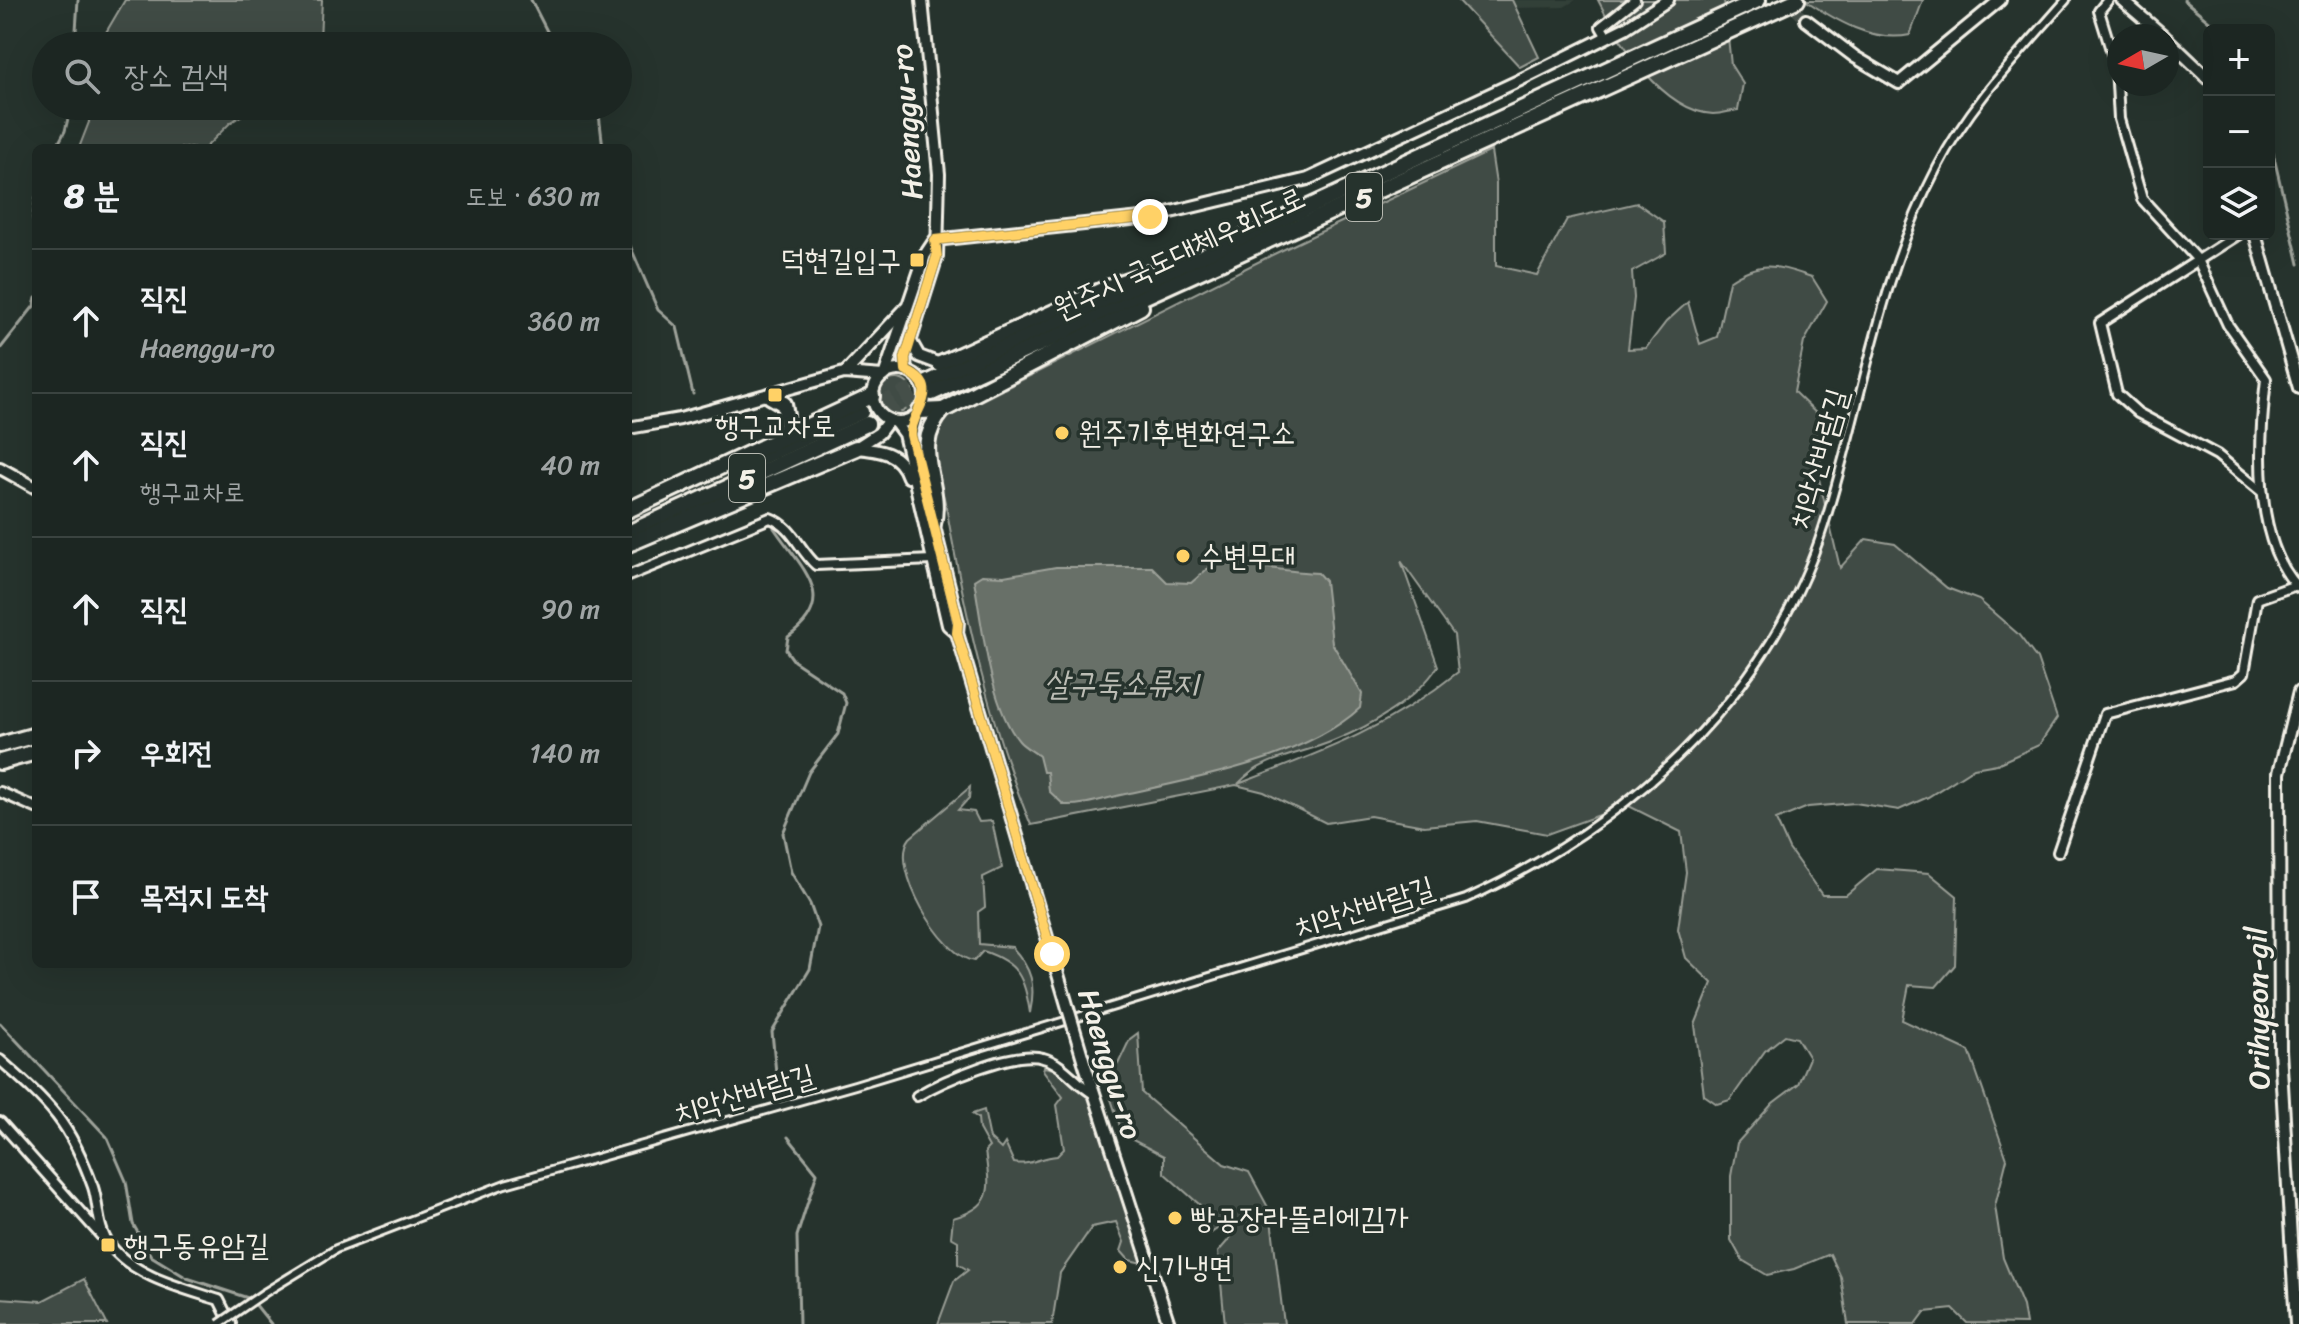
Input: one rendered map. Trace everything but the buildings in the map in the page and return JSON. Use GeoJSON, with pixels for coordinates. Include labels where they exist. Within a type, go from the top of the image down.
{"type":"FeatureCollection","features":[{"type":"Feature","properties":{"kind":"highway","name":"원주시 국도대체우회도로"},"geometry":{"type":"LineString","coordinates":[[1194,266],[1758,0]]}},
{"type":"Feature","properties":{"kind":"highway","name":"원주시 국도대체우회도로"},"geometry":{"type":"LineString","coordinates":[[920,381],[1194,266],[1797,0]]}},
{"type":"Feature","properties":{"kind":"highway"},"geometry":{"type":"LineString","coordinates":[[940,364],[1113,285],[1194,266]]}},
{"type":"Feature","properties":{"kind":"highway"},"geometry":{"type":"LineString","coordinates":[[918,414],[943,410],[1131,313],[1194,266]]}},
{"type":"Feature","properties":{"kind":"highway"},"geometry":{"type":"LineString","coordinates":[[632,508],[873,392]]}},
{"type":"Feature","properties":{"kind":"highway"},"geometry":{"type":"LineString","coordinates":[[770,396],[784,404],[787,422],[783,437]]}},
{"type":"Feature","properties":{"kind":"highway"},"geometry":{"type":"LineString","coordinates":[[929,525],[936,511],[925,443],[932,422],[943,410]]}},
{"type":"Feature","properties":{"kind":"highway","name":"5"},"geometry":{"type":"LineString","coordinates":[[632,517],[864,418],[632,531]]}},
{"type":"Feature","properties":{"kind":"highway"},"geometry":{"type":"LineString","coordinates":[[632,542],[856,448]]}},
{"type":"Feature","properties":{"kind":"highway"},"geometry":{"type":"LineString","coordinates":[[0,745],[32,736]]}},
{"type":"Feature","properties":{"kind":"highway"},"geometry":{"type":"LineString","coordinates":[[0,762],[32,753]]}},
{"type":"Feature","properties":{"kind":"street","name":"Haenggu-ro"},"geometry":{"type":"LineString","coordinates":[[920,381],[905,358],[937,256],[939,174],[922,0]]}},
{"type":"Feature","properties":{"kind":"street"},"geometry":{"type":"LineString","coordinates":[[1607,37],[1601,27],[1635,0]]}},
{"type":"Feature","properties":{"kind":"street"},"geometry":{"type":"LineString","coordinates":[[873,392],[884,374],[925,255],[935,240],[1150,217],[1308,179],[1607,37],[1668,0]]}},
{"type":"Feature","properties":{"kind":"street"},"geometry":{"type":"LineString","coordinates":[[1806,20],[1855,57],[1899,83],[2000,0]]}},
{"type":"Feature","properties":{"kind":"street","name":"치악산바람길"},"geometry":{"type":"LineString","coordinates":[[219,1324],[336,1249],[505,1184],[855,1085],[1466,899],[1528,871],[1613,814],[1722,713],[1768,647],[1803,584],[1824,526],[1892,271],[1932,177],[1977,103],[2066,0]]}},
{"type":"Feature","properties":{"kind":"street"},"geometry":{"type":"LineString","coordinates":[[2058,852],[2105,714],[2236,680],[2244,673],[2257,599],[2297,587],[2276,553],[2262,492],[2262,417],[2266,379],[2228,325],[2198,260],[2142,199],[2119,119],[2116,66],[2099,11],[2108,0]]}},
{"type":"Feature","properties":{"kind":"street"},"geometry":{"type":"LineString","coordinates":[[2122,0],[2151,24]]}},
{"type":"Feature","properties":{"kind":"street"},"geometry":{"type":"LineString","coordinates":[[2179,50],[2203,73]]}},
{"type":"Feature","properties":{"kind":"street"},"geometry":{"type":"LineString","coordinates":[[2230,240],[2100,323],[2117,394],[2138,413],[2217,455],[2262,492]]}},
{"type":"Feature","properties":{"kind":"street"},"geometry":{"type":"LineString","coordinates":[[2257,240],[2299,388]]}},
{"type":"Feature","properties":{"kind":"street"},"geometry":{"type":"LineString","coordinates":[[844,373],[864,357],[909,306]]}},
{"type":"Feature","properties":{"kind":"street"},"geometry":{"type":"LineString","coordinates":[[911,342],[919,356],[940,364],[920,381]]}},
{"type":"Feature","properties":{"kind":"street"},"geometry":{"type":"LineString","coordinates":[[844,373],[873,392],[878,412],[892,421]]}},
{"type":"Feature","properties":{"kind":"street"},"geometry":{"type":"LineString","coordinates":[[632,427],[680,419],[770,396],[844,373],[884,374],[920,381]]}},
{"type":"Feature","properties":{"kind":"street"},"geometry":{"type":"LineString","coordinates":[[856,448],[892,421],[918,414],[924,391],[920,381]]}},
{"type":"Feature","properties":{"kind":"street","name":"Haenggu-ro"},"geometry":{"type":"LineString","coordinates":[[918,414],[911,435],[933,560],[948,625],[957,633]]}},
{"type":"Feature","properties":{"kind":"street","name":"Haenggu-ro"},"geometry":{"type":"LineString","coordinates":[[892,421],[904,434],[958,622],[957,633],[1083,1059],[1169,1324]]}},
{"type":"Feature","properties":{"kind":"street"},"geometry":{"type":"LineString","coordinates":[[856,448],[881,451],[904,465],[929,525]]}},
{"type":"Feature","properties":{"kind":"street"},"geometry":{"type":"LineString","coordinates":[[0,468],[32,486]]}},
{"type":"Feature","properties":{"kind":"street"},"geometry":{"type":"LineString","coordinates":[[632,574],[770,518],[783,522],[803,554],[816,565],[933,560]]}},
{"type":"Feature","properties":{"kind":"street","name":"Orihyeon-gil"},"geometry":{"type":"LineString","coordinates":[[2296,1324],[2280,1050],[2279,773],[2299,692]]}},
{"type":"Feature","properties":{"kind":"street"},"geometry":{"type":"LineString","coordinates":[[0,792],[32,806]]}},
{"type":"Feature","properties":{"kind":"street"},"geometry":{"type":"LineString","coordinates":[[917,1096],[932,1087],[1017,1056],[1041,1057],[1059,1065],[1074,1082],[1094,1094]]}},
{"type":"Feature","properties":{"kind":"street"},"geometry":{"type":"LineString","coordinates":[[0,1060],[44,1099],[70,1130],[94,1190],[109,1245]]}},
{"type":"Feature","properties":{"kind":"street"},"geometry":{"type":"LineString","coordinates":[[0,1122],[109,1245],[129,1262],[165,1282],[219,1300],[231,1324]]}},
{"type":"Feature","properties":{"kind":"shaded area"},"geometry":{"type":"Polygon","coordinates":[[[125,0],[322,0],[320,32],[106,32],[125,0]]]}},
{"type":"Feature","properties":{"kind":"shaded area"},"geometry":{"type":"Polygon","coordinates":[[[1458,0],[1512,0],[1539,57],[1520,67],[1458,0]]]}},
{"type":"Feature","properties":{"kind":"shaded area"},"geometry":{"type":"Polygon","coordinates":[[[1512,0],[1576,0],[1564,7],[1516,8],[1512,0]]]}},
{"type":"Feature","properties":{"kind":"shaded area"},"geometry":{"type":"Polygon","coordinates":[[[1598,0],[1724,0],[1731,65],[1743,84],[1738,110],[1713,114],[1694,110],[1676,101],[1659,87],[1630,53],[1598,0]]]}},
{"type":"Feature","properties":{"kind":"shaded area"},"geometry":{"type":"Polygon","coordinates":[[[1805,0],[1923,0],[1910,35],[1896,37],[1855,28],[1805,0]]]}},
{"type":"Feature","properties":{"kind":"shaded area"},"geometry":{"type":"Polygon","coordinates":[[[235,120],[209,144],[81,144],[89,122],[235,120]]]}},
{"type":"Feature","properties":{"kind":"shaded area"},"geometry":{"type":"Polygon","coordinates":[[[1491,151],[1496,184],[1496,266],[1537,275],[1567,219],[1637,203],[1664,222],[1666,253],[1632,272],[1634,298],[1628,349],[1646,348],[1666,322],[1688,302],[1700,344],[1717,337],[1729,281],[1751,270],[1779,268],[1812,277],[1827,301],[1804,342],[1794,392],[1824,421],[1819,479],[1840,568],[1866,539],[1895,544],[1947,588],[1979,600],[2018,634],[2037,659],[2057,718],[2039,745],[1997,764],[1974,768],[1928,797],[1899,810],[1855,803],[1808,807],[1776,820],[1789,849],[1822,895],[1846,895],[1877,869],[1929,873],[1957,896],[1955,965],[1936,987],[1909,985],[1902,1020],[1969,1051],[2007,1159],[1995,1206],[2003,1258],[2023,1306],[2026,1324],[1967,1323],[1953,1309],[1925,1312],[1916,1324],[1848,1324],[1841,1277],[1830,1254],[1794,1269],[1767,1275],[1742,1260],[1731,1240],[1731,1176],[1737,1143],[1773,1103],[1798,1084],[1809,1058],[1797,1038],[1785,1035],[1765,1051],[1730,1100],[1717,1104],[1704,1095],[1695,1025],[1712,983],[1686,958],[1678,929],[1686,872],[1681,832],[1627,805],[1547,834],[1477,821],[1424,826],[1370,816],[1326,823],[1264,792],[1236,785],[1031,825],[1003,750],[971,631],[937,467],[935,440],[938,431],[946,418],[1274,254],[1491,151]],[[1401,561],[1438,666],[1418,690],[1377,720],[1333,741],[1259,767],[1238,784],[1353,737],[1432,692],[1458,672],[1454,635],[1401,561]]]}},
{"type":"Feature","properties":{"kind":"shaded area"},"geometry":{"type":"Polygon","coordinates":[[[896,379],[908,384],[913,396],[908,408],[896,413],[884,408],[879,396],[884,384],[896,379]]]}},
{"type":"Feature","properties":{"kind":"shaded area"},"geometry":{"type":"Polygon","coordinates":[[[970,787],[969,798],[958,810],[974,812],[979,822],[992,821],[1002,868],[983,877],[985,907],[978,912],[979,944],[1012,947],[1019,955],[1031,978],[1033,994],[1030,1013],[1022,981],[1012,966],[983,951],[974,961],[961,956],[947,944],[922,908],[906,868],[905,851],[910,838],[970,787]]]}},
{"type":"Feature","properties":{"kind":"shaded area"},"geometry":{"type":"Polygon","coordinates":[[[1138,1033],[1142,1093],[1224,1164],[1249,1172],[1270,1211],[1284,1324],[1225,1324],[1218,1252],[1231,1237],[1234,1225],[1229,1221],[1211,1233],[1203,1229],[1200,1205],[1164,1173],[1164,1156],[1123,1135],[1107,1087],[1130,1039],[1138,1033]]]}},
{"type":"Feature","properties":{"kind":"shaded area"},"geometry":{"type":"Polygon","coordinates":[[[1044,1067],[1054,1069],[1091,1096],[1147,1264],[1129,1260],[1121,1251],[1124,1242],[1116,1222],[1092,1227],[1060,1273],[1052,1324],[938,1324],[954,1281],[968,1270],[958,1264],[958,1241],[951,1237],[953,1218],[976,1208],[987,1194],[985,1151],[989,1147],[979,1129],[978,1118],[972,1114],[984,1110],[990,1139],[1001,1149],[1005,1143],[1014,1163],[1057,1156],[1064,1149],[1057,1105],[1063,1097],[1043,1070],[1044,1067]]]}},
{"type":"Feature","properties":{"kind":"shaded area"},"geometry":{"type":"Polygon","coordinates":[[[84,1279],[107,1324],[0,1324],[0,1298],[42,1301],[84,1279]]]}},
{"type":"Feature","properties":{"kind":"water","name":"살구둑소류지"},"geometry":{"type":"Polygon","coordinates":[[[1214,563],[1318,573],[1325,581],[1332,643],[1362,694],[1360,708],[1310,740],[1249,764],[1095,801],[1064,805],[1049,791],[1047,772],[1043,772],[1039,756],[1019,741],[1001,708],[989,664],[974,580],[982,575],[1004,576],[1056,567],[1152,567],[1167,582],[1191,583],[1214,563]]]}},
{"type":"Feature","properties":{"kind":"waterway"},"geometry":{"type":"LineString","coordinates":[[76,32],[78,0]]}},
{"type":"Feature","properties":{"kind":"waterway"},"geometry":{"type":"LineString","coordinates":[[531,0],[547,32]]}},
{"type":"Feature","properties":{"kind":"waterway"},"geometry":{"type":"LineString","coordinates":[[2184,0],[2213,24]]}},
{"type":"Feature","properties":{"kind":"waterway"},"geometry":{"type":"LineString","coordinates":[[58,144],[68,120]]}},
{"type":"Feature","properties":{"kind":"waterway"},"geometry":{"type":"LineString","coordinates":[[600,120],[603,144]]}},
{"type":"Feature","properties":{"kind":"waterway"},"geometry":{"type":"LineString","coordinates":[[2275,162],[2299,264]]}},
{"type":"Feature","properties":{"kind":"waterway"},"geometry":{"type":"LineString","coordinates":[[632,250],[658,310],[677,327],[693,394]]}},
{"type":"Feature","properties":{"kind":"waterway"},"geometry":{"type":"LineString","coordinates":[[0,349],[32,309]]}},
{"type":"Feature","properties":{"kind":"waterway"},"geometry":{"type":"LineString","coordinates":[[726,418],[731,434]]}},
{"type":"Feature","properties":{"kind":"waterway"},"geometry":{"type":"LineString","coordinates":[[774,528],[804,570],[814,596],[812,610],[804,623],[788,637],[786,650],[794,661],[842,693],[846,703],[838,734],[809,772],[783,833],[791,872],[810,904],[818,927],[810,969],[772,1032],[777,1083]]}},
{"type":"Feature","properties":{"kind":"waterway"},"geometry":{"type":"LineString","coordinates":[[0,1023],[107,1137],[126,1181],[133,1224],[151,1256],[187,1278],[251,1299],[271,1324]]}},
{"type":"Feature","properties":{"kind":"waterway"},"geometry":{"type":"LineString","coordinates":[[788,1137],[817,1173],[797,1236],[799,1324]]}},
{"type":"Feature","properties":{"kind":"tunnel"},"geometry":{"type":"LineString","coordinates":[[1785,1],[1806,20]]}},
{"type":"Feature","properties":{"kind":"tunnel"},"geometry":{"type":"LineString","coordinates":[[861,412],[927,383]]}},
{"type":"Feature","properties":{"kind":"tunnel"},"geometry":{"type":"LineString","coordinates":[[867,424],[932,393]]}},
{"type":"Feature","properties":{"kind":"place","name":"덕현길입구"},"geometry":{"type":"Point","coordinates":[917,260]}},
{"type":"Feature","properties":{"kind":"place","name":"행구교차로"},"geometry":{"type":"Point","coordinates":[775,395]}},
{"type":"Feature","properties":{"kind":"place","name":"원주기후변화연구소"},"geometry":{"type":"Point","coordinates":[1062,433]}},
{"type":"Feature","properties":{"kind":"place","name":"수변무대"},"geometry":{"type":"Point","coordinates":[1183,556]}},
{"type":"Feature","properties":{"kind":"place","name":"빵공장라뜰리에김가"},"geometry":{"type":"Point","coordinates":[1175,1218]}},
{"type":"Feature","properties":{"kind":"place","name":"행구동유암길"},"geometry":{"type":"Point","coordinates":[108,1245]}},
{"type":"Feature","properties":{"kind":"place","name":"신기냉면"},"geometry":{"type":"Point","coordinates":[1120,1267]}},
{"type":"Feature","properties":{"kind":"route"},"geometry":{"type":"LineString","coordinates":[[1052,954],[957,633],[958,622],[911,435],[912,424],[923,405],[924,391],[918,378],[906,371],[904,364],[937,256],[935,240],[1150,217]]}}]}
